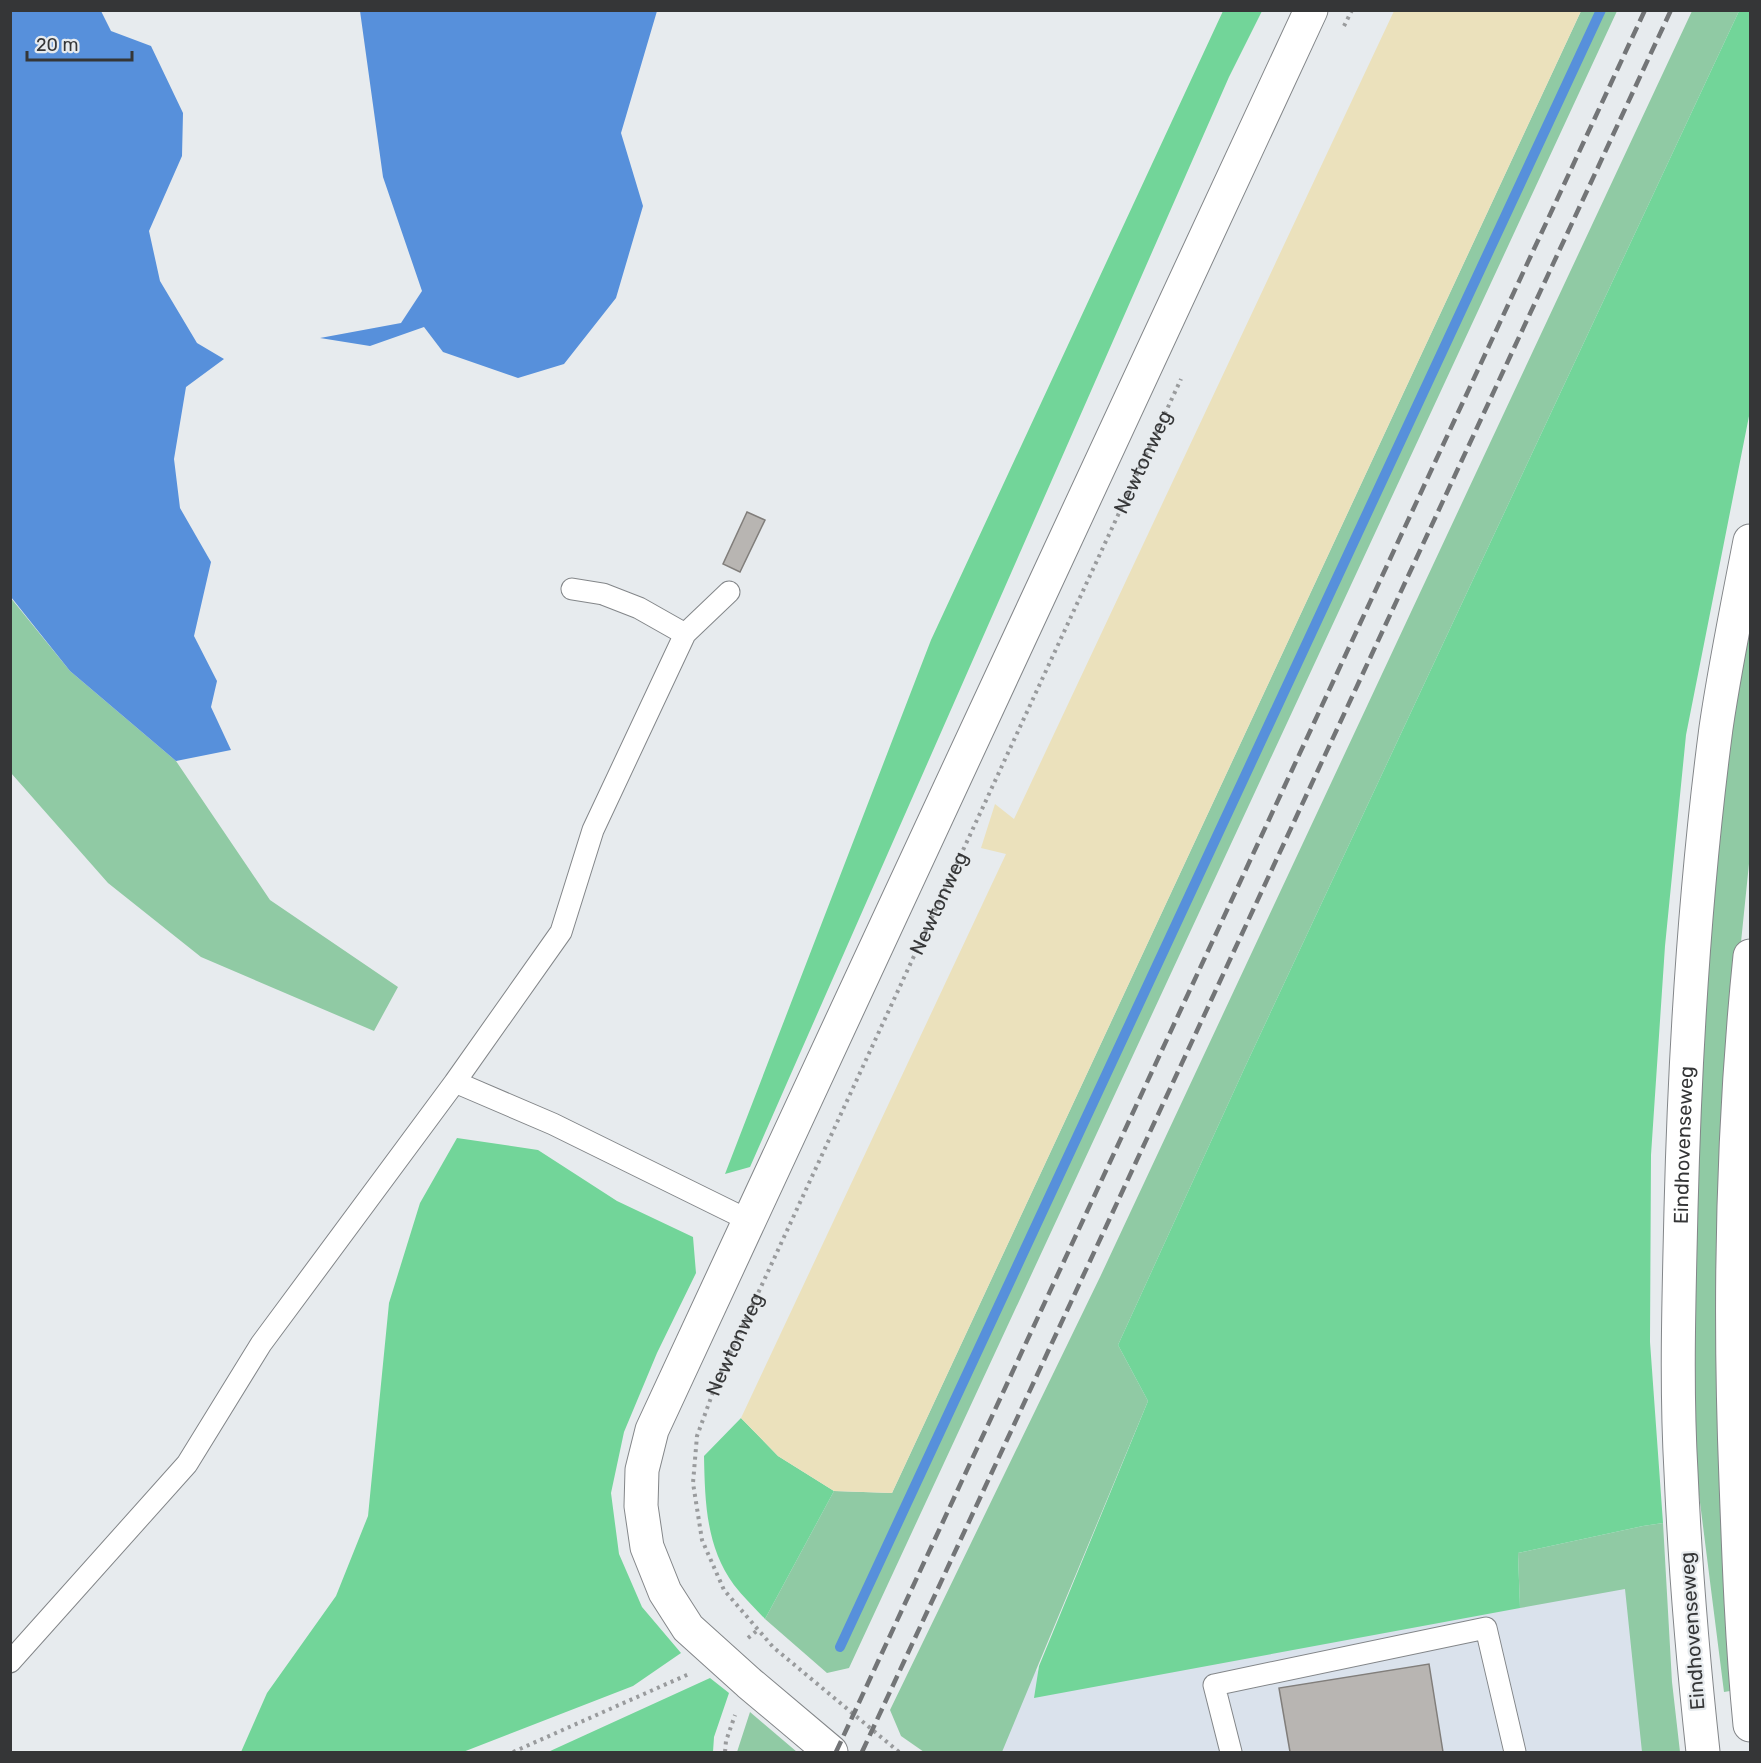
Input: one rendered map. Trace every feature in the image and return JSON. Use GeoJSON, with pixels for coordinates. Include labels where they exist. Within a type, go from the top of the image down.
{"type":"FeatureCollection","features":[{"type":"Feature","properties":{"kind":"main road","name":"Newtonweg"},"geometry":{"type":"LineString","coordinates":[[831,1752],[688,1628],[664,1592],[647,1546],[641,1506],[642,1470],[652,1430],[1311,10]]}},
{"type":"Feature","properties":{"kind":"main road","name":"Eindhovenseweg"},"geometry":{"type":"LineString","coordinates":[[1703,1752],[1694,1662],[1681,1471],[1679,1364],[1687,1023],[1696,911],[1717,726],[1750,542]]}},
{"type":"Feature","properties":{"kind":"main road"},"geometry":{"type":"LineString","coordinates":[[1750,956],[1735,1145],[1732,1273],[1733,1407],[1740,1604],[1750,1725]]}},
{"type":"Feature","properties":{"kind":"lane"},"geometry":{"type":"LineString","coordinates":[[572,589],[603,594],[630,605],[685,634]]}},
{"type":"Feature","properties":{"kind":"lane"},"geometry":{"type":"LineString","coordinates":[[10,1662],[187,1464],[261,1344],[455,1082],[561,932],[593,830],[685,634],[729,592]]}},
{"type":"Feature","properties":{"kind":"lane"},"geometry":{"type":"LineString","coordinates":[[455,1082],[553,1124],[750,1221]]}},
{"type":"Feature","properties":{"kind":"lane"},"geometry":{"type":"LineString","coordinates":[[1231,1752],[1214,1685],[1486,1628],[1515,1752]]}},
{"type":"Feature","properties":{"kind":"path"},"geometry":{"type":"LineString","coordinates":[[1342,32],[1352,10]]}},
{"type":"Feature","properties":{"kind":"path","name":"Newtonweg"},"geometry":{"type":"LineString","coordinates":[[899,1752],[773,1647],[724,1590],[702,1540],[693,1483],[697,1436],[716,1384],[1181,378]]}},
{"type":"Feature","properties":{"kind":"path"},"geometry":{"type":"LineString","coordinates":[[513,1752],[724,1659]]}},
{"type":"Feature","properties":{"kind":"shaded area"},"geometry":{"type":"Polygon","coordinates":[[[1630,1582],[1647,1752],[991,1752],[1026,1672],[1630,1582]]]}},
{"type":"Feature","properties":{"kind":"green space"},"geometry":{"type":"Polygon","coordinates":[[[1223,11],[1262,11],[1229,77],[750,1167],[725,1174],[931,640],[1223,11]]]}},
{"type":"Feature","properties":{"kind":"green space"},"geometry":{"type":"Polygon","coordinates":[[[1581,11],[1617,11],[849,1668],[827,1673],[765,1619],[834,1491],[892,1493],[1581,11]]]}},
{"type":"Feature","properties":{"kind":"green space"},"geometry":{"type":"Polygon","coordinates":[[[1692,11],[1739,11],[1245,1067],[1118,1345],[1148,1401],[1002,1752],[924,1752],[901,1736],[890,1710],[1101,1275],[1692,11]]]}},
{"type":"Feature","properties":{"kind":"green space"},"geometry":{"type":"Polygon","coordinates":[[[1739,11],[1750,11],[1750,411],[1686,735],[1665,946],[1651,1155],[1650,1342],[1663,1523],[1518,1553],[1520,1608],[1034,1698],[1039,1666],[1148,1401],[1118,1345],[1245,1067],[1739,11]]]}},
{"type":"Feature","properties":{"kind":"green space"},"geometry":{"type":"Polygon","coordinates":[[[10,597],[70,671],[176,761],[270,900],[398,987],[374,1031],[201,957],[108,883],[11,773],[10,597]]]}},
{"type":"Feature","properties":{"kind":"green space"},"geometry":{"type":"Polygon","coordinates":[[[1750,611],[1750,854],[1730,1050],[1736,1690],[1724,1692],[1694,1455],[1697,1047],[1723,776],[1750,611]]]}},
{"type":"Feature","properties":{"kind":"green space"},"geometry":{"type":"Polygon","coordinates":[[[457,1138],[538,1150],[617,1201],[693,1237],[696,1273],[657,1353],[624,1432],[611,1493],[619,1554],[642,1607],[681,1653],[633,1686],[463,1752],[241,1752],[267,1693],[336,1596],[368,1516],[389,1303],[420,1203],[457,1138]]]}},
{"type":"Feature","properties":{"kind":"green space"},"geometry":{"type":"Polygon","coordinates":[[[741,1418],[778,1456],[834,1491],[765,1619],[738,1589],[725,1570],[712,1540],[709,1524],[704,1456],[741,1418]]]}},
{"type":"Feature","properties":{"kind":"green space"},"geometry":{"type":"Polygon","coordinates":[[[1663,1523],[1672,1682],[1680,1752],[1642,1752],[1625,1589],[1520,1608],[1518,1553],[1663,1523]]]}},
{"type":"Feature","properties":{"kind":"green space"},"geometry":{"type":"Polygon","coordinates":[[[710,1678],[729,1693],[714,1737],[713,1752],[548,1752],[710,1678]]]}},
{"type":"Feature","properties":{"kind":"green space"},"geometry":{"type":"Polygon","coordinates":[[[750,1712],[797,1752],[737,1752],[750,1712]]]}},
{"type":"Feature","properties":{"kind":"sand"},"geometry":{"type":"Polygon","coordinates":[[[1394,11],[1581,11],[892,1493],[834,1491],[778,1456],[741,1418],[1006,854],[981,848],[995,804],[1014,819],[1394,11]]]}},
{"type":"Feature","properties":{"kind":"water"},"geometry":{"type":"Polygon","coordinates":[[[10,11],[101,11],[111,31],[151,46],[183,113],[182,156],[149,231],[160,281],[197,343],[224,359],[186,387],[174,459],[180,508],[211,562],[194,636],[217,681],[211,707],[231,750],[176,761],[70,671],[11,597],[10,11]]]}},
{"type":"Feature","properties":{"kind":"water"},"geometry":{"type":"Polygon","coordinates":[[[360,11],[657,11],[621,133],[643,206],[616,298],[564,364],[518,378],[443,352],[424,327],[370,346],[320,338],[401,323],[422,291],[383,177],[360,11]]]}},
{"type":"Feature","properties":{"kind":"building"},"geometry":{"type":"Polygon","coordinates":[[[747,512],[765,520],[740,572],[723,564],[747,512]]]}},
{"type":"Feature","properties":{"kind":"building"},"geometry":{"type":"Polygon","coordinates":[[[1429,1664],[1443,1752],[1290,1752],[1279,1688],[1429,1664]]]}},
{"type":"Feature","properties":{"kind":"waterway"},"geometry":{"type":"LineString","coordinates":[[840,1647],[1601,10]]}},
{"type":"Feature","properties":{"kind":"railway"},"geometry":{"type":"LineString","coordinates":[[836,1752],[1645,10]]}},
{"type":"Feature","properties":{"kind":"railway"},"geometry":{"type":"LineString","coordinates":[[862,1752],[1671,10]]}}]}
